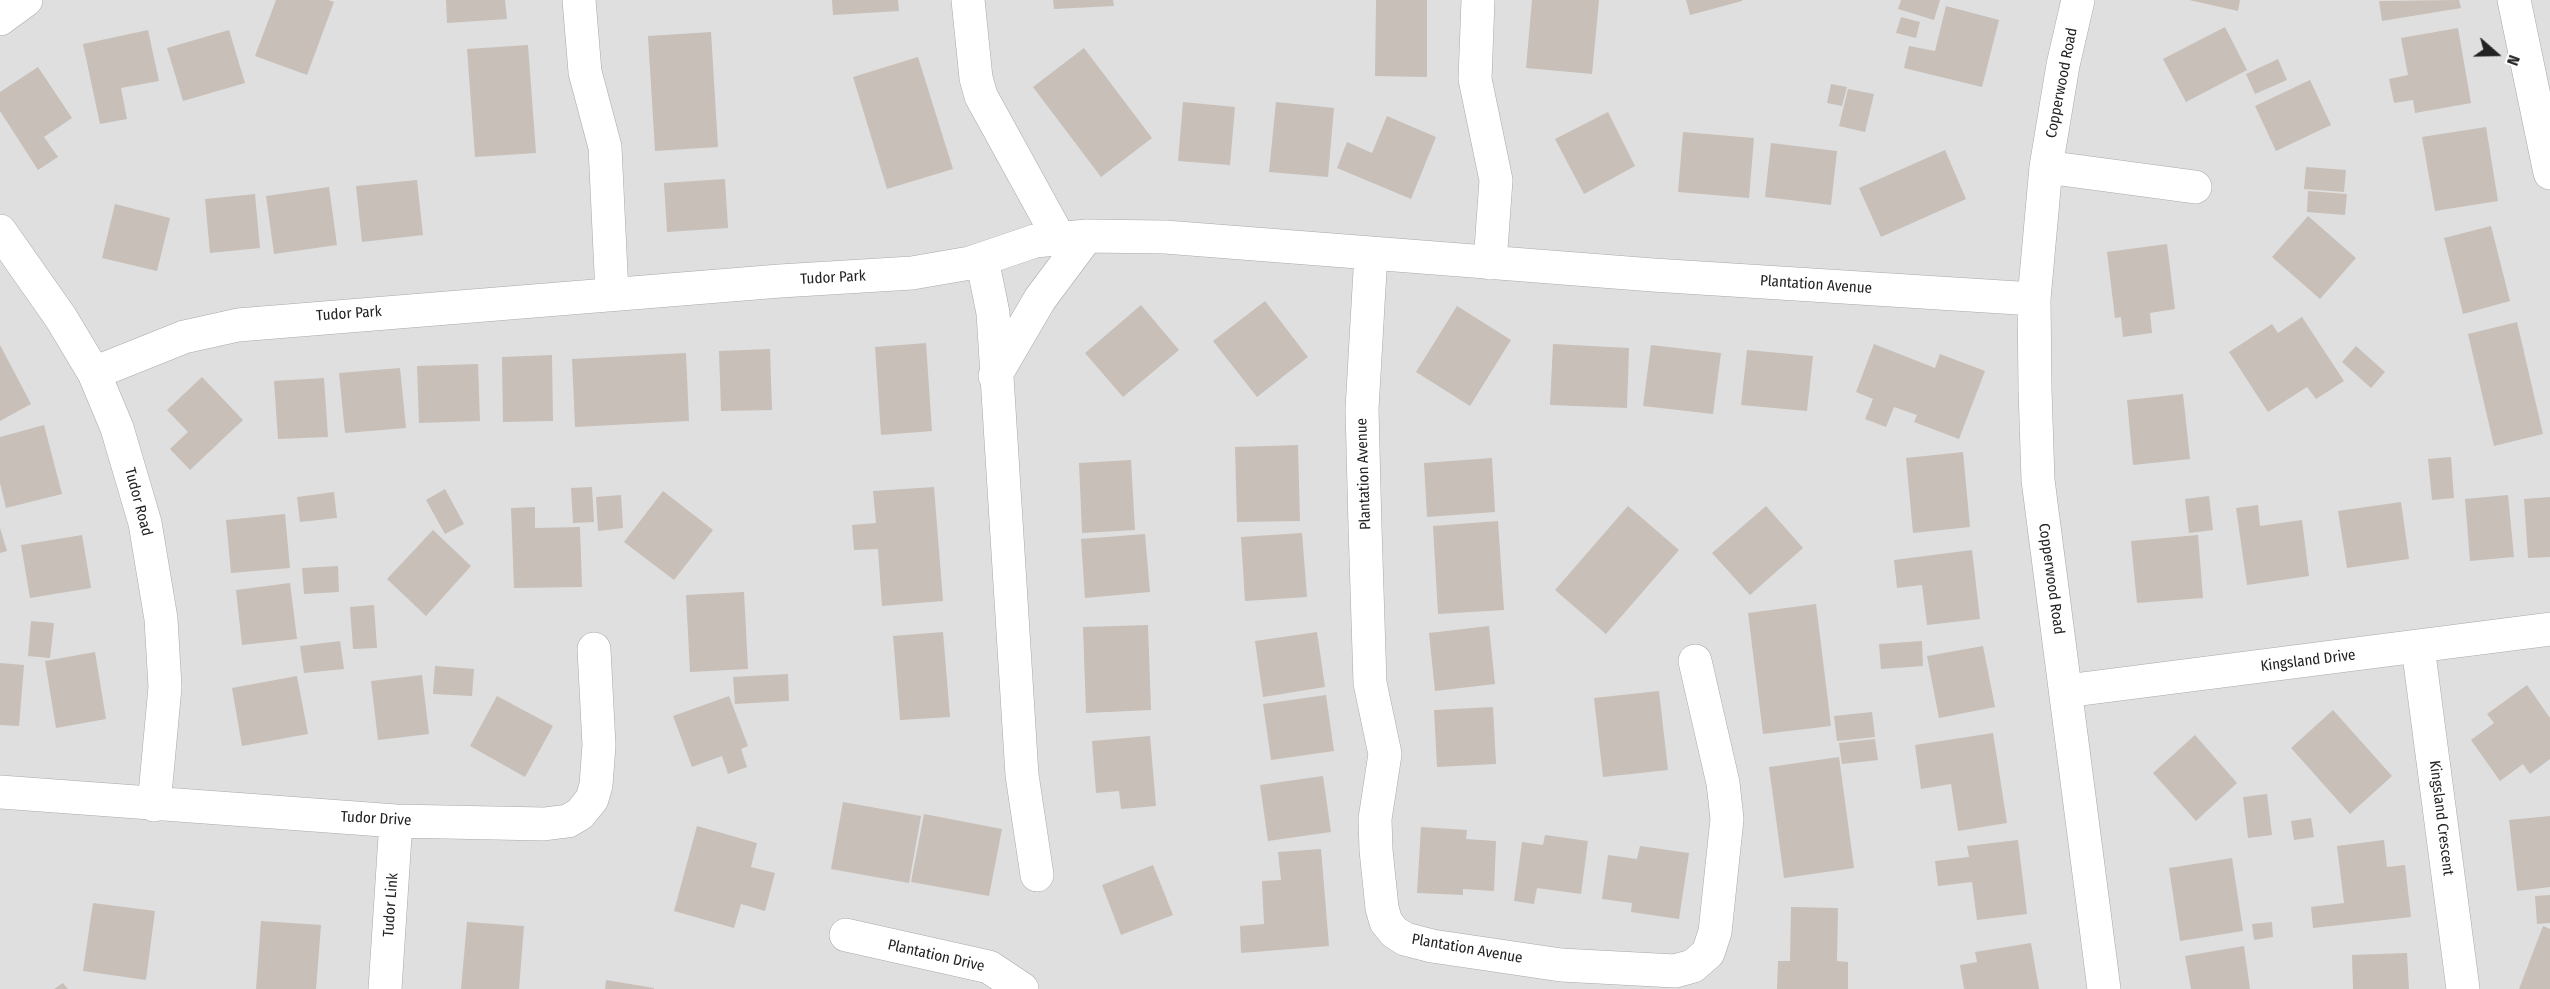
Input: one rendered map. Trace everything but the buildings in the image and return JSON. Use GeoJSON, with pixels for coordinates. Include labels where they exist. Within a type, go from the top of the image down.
{"type":"FeatureCollection","features":[{"type":"Feature","properties":{"kind":"street"},"geometry":{"type":"LineString","coordinates":[[0,19],[26,0]]}},
{"type":"Feature","properties":{"kind":"street"},"geometry":{"type":"LineString","coordinates":[[579,0],[585,72],[605,147],[612,294]]}},
{"type":"Feature","properties":{"kind":"street"},"geometry":{"type":"LineString","coordinates":[[968,0],[976,78],[981,96],[1073,237],[995,376]]}},
{"type":"Feature","properties":{"kind":"street"},"geometry":{"type":"LineString","coordinates":[[1478,0],[1475,79],[1496,180],[1490,263]]}},
{"type":"Feature","properties":{"kind":"street","name":"Copperwood Road"},"geometry":{"type":"LineString","coordinates":[[2078,0],[2063,65],[2046,167],[2034,299],[2038,480],[2104,989]]}},
{"type":"Feature","properties":{"kind":"street"},"geometry":{"type":"LineString","coordinates":[[2514,0],[2550,173]]}},
{"type":"Feature","properties":{"kind":"street"},"geometry":{"type":"LineString","coordinates":[[2046,167],[2195,187]]}},
{"type":"Feature","properties":{"kind":"street","name":"Tudor Road"},"geometry":{"type":"LineString","coordinates":[[0,231],[61,318],[94,373],[126,457],[153,561],[161,619],[165,687],[154,805]]}},
{"type":"Feature","properties":{"kind":"street","name":"Plantation Avenue"},"geometry":{"type":"LineString","coordinates":[[982,260],[1023,244],[1073,237],[1165,237],[1490,263],[2034,299]]}},
{"type":"Feature","properties":{"kind":"street","name":"Plantation Avenue"},"geometry":{"type":"LineString","coordinates":[[1371,253],[1362,409],[1370,683],[1385,754],[1375,819],[1376,850],[1382,908],[1386,922],[1394,932],[1404,939],[1432,946],[1561,964],[1650,970],[1676,971],[1693,966],[1708,953],[1715,932],[1727,819],[1723,783],[1695,661]]}},
{"type":"Feature","properties":{"kind":"street"},"geometry":{"type":"LineString","coordinates":[[982,260],[991,297],[1009,542],[1022,776],[1037,874]]}},
{"type":"Feature","properties":{"kind":"street","name":"Tudor Park"},"geometry":{"type":"LineString","coordinates":[[94,373],[184,337],[238,325],[612,294],[912,273],[982,260]]}},
{"type":"Feature","properties":{"kind":"street","name":"Kingsland Drive"},"geometry":{"type":"LineString","coordinates":[[2066,691],[2550,629]]}},
{"type":"Feature","properties":{"kind":"street","name":"Kingsland Crescent"},"geometry":{"type":"LineString","coordinates":[[2418,647],[2463,989]]}},
{"type":"Feature","properties":{"kind":"street","name":"Tudor Drive"},"geometry":{"type":"LineString","coordinates":[[0,792],[396,821],[544,824],[568,821],[580,814],[592,799],[596,785],[599,754],[598,693],[594,649]]}},
{"type":"Feature","properties":{"kind":"street","name":"Tudor Link"},"geometry":{"type":"LineString","coordinates":[[385,989],[396,821]]}},
{"type":"Feature","properties":{"kind":"street","name":"Plantation Drive"},"geometry":{"type":"LineString","coordinates":[[846,935],[989,967],[1022,989]]}},
{"type":"Feature","properties":{"kind":"shaded area"},"geometry":{"type":"Polygon","coordinates":[[[0,0],[2550,0],[2550,989],[0,989],[0,0]]]}}]}
